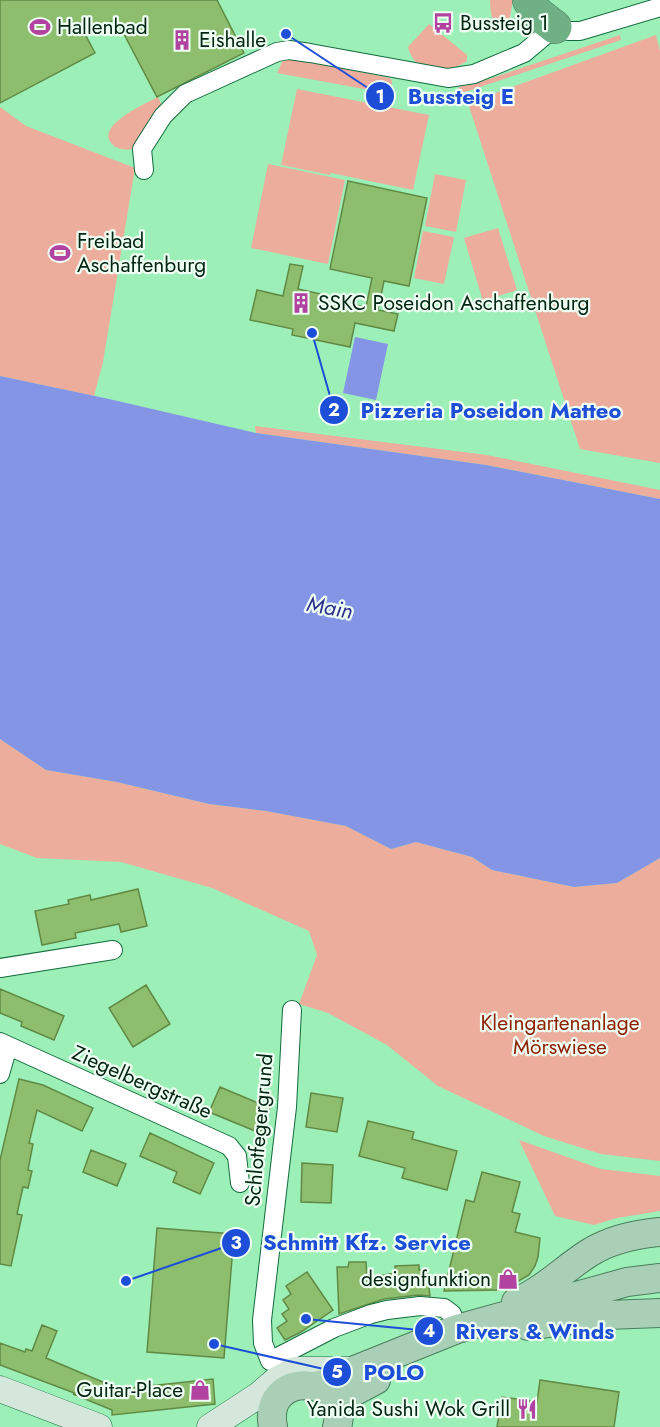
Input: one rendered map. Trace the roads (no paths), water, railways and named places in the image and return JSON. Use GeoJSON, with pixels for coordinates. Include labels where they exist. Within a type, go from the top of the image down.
{"type":"FeatureCollection","features":[{"type":"Feature","properties":{"kind":"highway"},"geometry":{"type":"LineString","coordinates":[[529,0],[537,13],[555,27]]}},
{"type":"Feature","properties":{"kind":"main road"},"geometry":{"type":"LineString","coordinates":[[233,1427],[267,1412],[274,1416],[284,1392],[291,1388],[299,1385],[315,1386],[327,1383],[457,1329],[531,1296],[590,1253],[609,1243],[660,1232]]}},
{"type":"Feature","properties":{"kind":"main road"},"geometry":{"type":"LineString","coordinates":[[457,1329],[627,1282],[660,1278]]}},
{"type":"Feature","properties":{"kind":"main road"},"geometry":{"type":"LineString","coordinates":[[315,1386],[324,1390],[342,1420],[361,1403],[370,1390],[389,1374],[566,1299]]}},
{"type":"Feature","properties":{"kind":"main road"},"geometry":{"type":"LineString","coordinates":[[488,1331],[607,1315],[660,1313]]}},
{"type":"Feature","properties":{"kind":"main road"},"geometry":{"type":"LineString","coordinates":[[210,1427],[259,1395],[275,1381],[295,1370],[355,1370]]}},
{"type":"Feature","properties":{"kind":"main road"},"geometry":{"type":"LineString","coordinates":[[0,1389],[99,1427]]}},
{"type":"Feature","properties":{"kind":"street"},"geometry":{"type":"LineString","coordinates":[[144,170],[142,149],[163,116],[185,94],[277,52],[289,50],[310,53],[448,78],[474,74],[524,53],[555,27],[568,31],[580,31],[660,7]]}},
{"type":"Feature","properties":{"kind":"street"},"geometry":{"type":"LineString","coordinates":[[0,968],[113,950]]}},
{"type":"Feature","properties":{"kind":"street","name":"Schlotfegergrund"},"geometry":{"type":"LineString","coordinates":[[292,1010],[287,1107],[262,1320],[263,1343],[270,1361],[334,1328],[387,1310],[420,1306],[444,1308],[452,1314],[457,1329]]}},
{"type":"Feature","properties":{"kind":"street"},"geometry":{"type":"LineString","coordinates":[[0,1074],[4,1044]]}},
{"type":"Feature","properties":{"kind":"street","name":"Ziegelbergstraße"},"geometry":{"type":"LineString","coordinates":[[4,1044],[230,1146],[237,1156],[240,1183]]}},
{"type":"Feature","properties":{"kind":"water"},"geometry":{"type":"Polygon","coordinates":[[[355,337],[388,344],[376,400],[343,393],[355,337]]]}},
{"type":"Feature","properties":{"kind":"water","name":"Main"},"geometry":{"type":"Polygon","coordinates":[[[0,376],[256,433],[486,465],[660,499],[660,858],[617,883],[574,887],[492,870],[472,857],[416,842],[391,849],[346,826],[266,811],[209,804],[117,782],[46,770],[0,739],[0,376]]]}},
{"type":"Feature","properties":{"kind":"place","name":"Bussteig 1"},"geometry":{"type":"Point","coordinates":[443,23]}},
{"type":"Feature","properties":{"kind":"place","name":"Hallenbad"},"geometry":{"type":"Point","coordinates":[40,27]}},
{"type":"Feature","properties":{"kind":"place","name":"Bussteig E"},"geometry":{"type":"Point","coordinates":[286,34]}},
{"type":"Feature","properties":{"kind":"place","name":"Eishalle"},"geometry":{"type":"Point","coordinates":[182,40]}},
{"type":"Feature","properties":{"kind":"place","name":"Freibad Aschaffenburg"},"geometry":{"type":"Point","coordinates":[60,253]}},
{"type":"Feature","properties":{"kind":"place","name":"SSKC Poseidon Aschaffenburg"},"geometry":{"type":"Point","coordinates":[301,303]}},
{"type":"Feature","properties":{"kind":"place","name":"Pizzeria Poseidon Matteo"},"geometry":{"type":"Point","coordinates":[312,333]}},
{"type":"Feature","properties":{"kind":"place","name":"designfunktion"},"geometry":{"type":"Point","coordinates":[508,1279]}},
{"type":"Feature","properties":{"kind":"place","name":"Schmitt Kfz. Service"},"geometry":{"type":"Point","coordinates":[126,1281]}},
{"type":"Feature","properties":{"kind":"place","name":"Rivers & Winds"},"geometry":{"type":"Point","coordinates":[306,1319]}},
{"type":"Feature","properties":{"kind":"place","name":"POLO"},"geometry":{"type":"Point","coordinates":[214,1344]}},
{"type":"Feature","properties":{"kind":"place","name":"Guitar-Place"},"geometry":{"type":"Point","coordinates":[200,1390]}},
{"type":"Feature","properties":{"kind":"place","name":"Yanida Sushi Wok Grill"},"geometry":{"type":"Point","coordinates":[527,1409]}},
{"type":"Feature","properties":{"kind":"park label","name":"Kleingartenanlage Mörswiese"},"geometry":{"type":"Point","coordinates":[560,1035]}}]}
